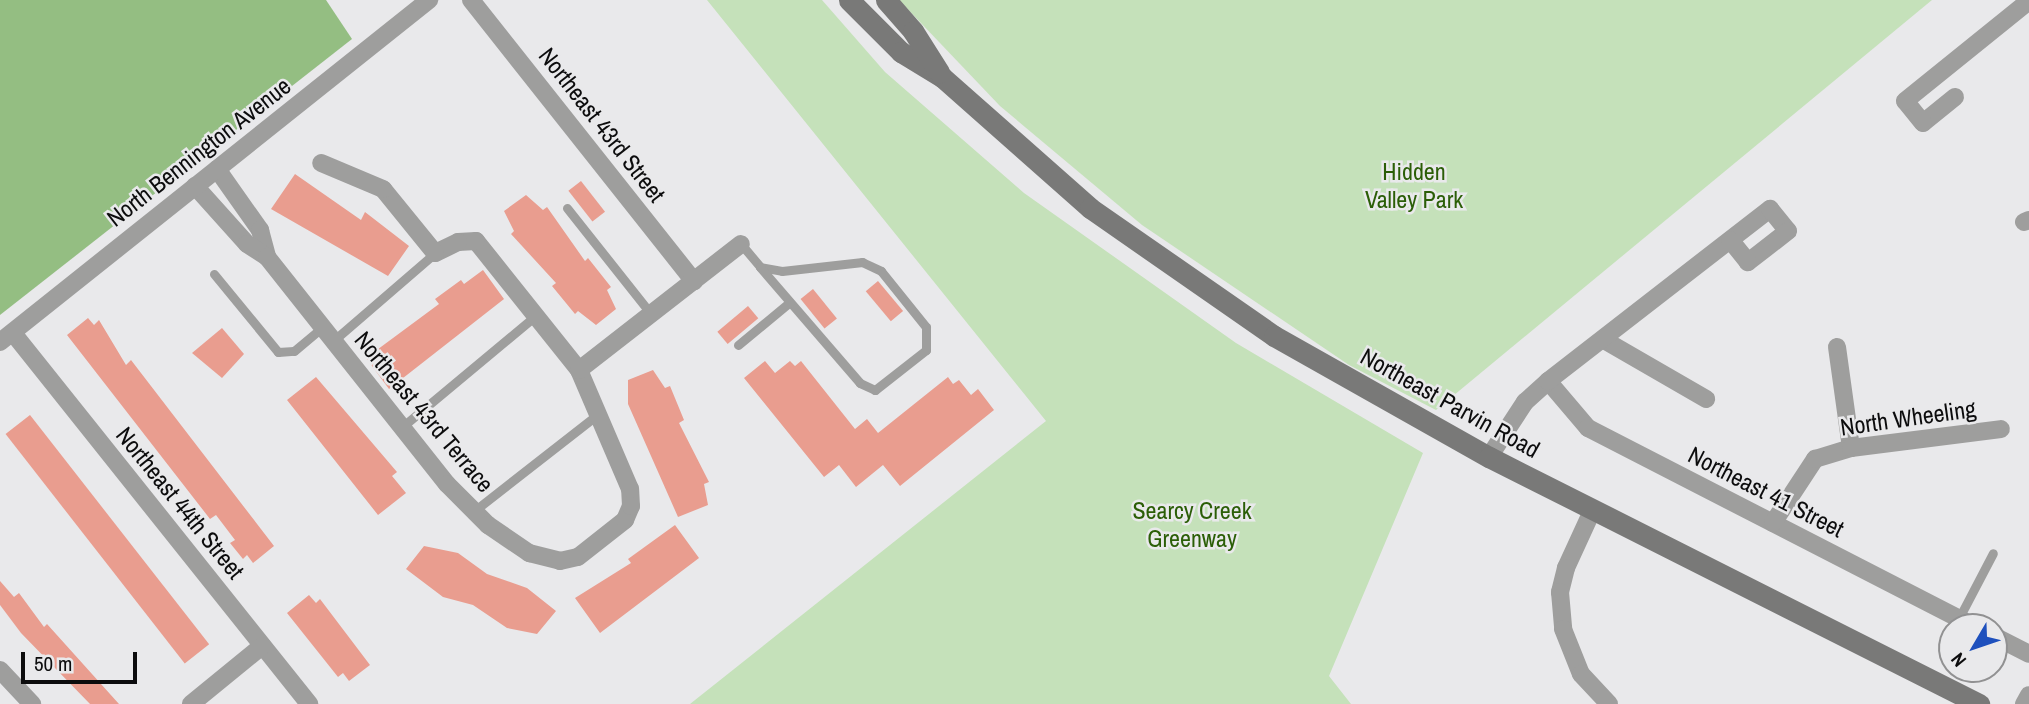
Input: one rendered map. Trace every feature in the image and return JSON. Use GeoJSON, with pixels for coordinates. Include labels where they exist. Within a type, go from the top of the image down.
{"type":"FeatureCollection","features":[{"type":"Feature","properties":{"kind":"main road","name":"Northeast Parvin Road"},"geometry":{"type":"LineString","coordinates":[[849,0],[901,52],[942,77],[1090,208],[1242,314],[1489,457],[1979,704]]}},
{"type":"Feature","properties":{"kind":"main road","name":"Northeast Parvin Road"},"geometry":{"type":"LineString","coordinates":[[886,0],[913,31],[942,77]]}},
{"type":"Feature","properties":{"kind":"street","name":"North Bennington Avenue"},"geometry":{"type":"LineString","coordinates":[[6,337],[429,0]]}},
{"type":"Feature","properties":{"kind":"street","name":"Northeast 43rd Street"},"geometry":{"type":"LineString","coordinates":[[471,0],[694,281]]}},
{"type":"Feature","properties":{"kind":"street"},"geometry":{"type":"LineString","coordinates":[[1955,97],[1923,123],[1905,101],[2029,1]]}},
{"type":"Feature","properties":{"kind":"street"},"geometry":{"type":"LineString","coordinates":[[321,163],[383,189],[435,253]]}},
{"type":"Feature","properties":{"kind":"street","name":"Northeast 43rd Terrace"},"geometry":{"type":"LineString","coordinates":[[217,169],[260,230],[267,257]]}},
{"type":"Feature","properties":{"kind":"street","name":"Northeast 43rd Terrace"},"geometry":{"type":"LineString","coordinates":[[195,186],[247,244],[267,257],[402,427],[474,511],[528,553],[561,561],[587,549],[625,520],[631,506],[630,489],[579,370],[475,241],[458,242],[435,253]]}},
{"type":"Feature","properties":{"kind":"street"},"geometry":{"type":"LineString","coordinates":[[1489,457],[1525,402],[1548,381],[1730,240]]}},
{"type":"Feature","properties":{"kind":"street"},"geometry":{"type":"LineString","coordinates":[[579,370],[741,244]]}},
{"type":"Feature","properties":{"kind":"street","name":"Northeast 44th Street"},"geometry":{"type":"LineString","coordinates":[[6,337],[309,704]]}},
{"type":"Feature","properties":{"kind":"street"},"geometry":{"type":"LineString","coordinates":[[1604,340],[1706,399]]}},
{"type":"Feature","properties":{"kind":"street"},"geometry":{"type":"LineString","coordinates":[[1837,347],[1851,448]]}},
{"type":"Feature","properties":{"kind":"street","name":"Northeast 41 Street"},"geometry":{"type":"LineString","coordinates":[[1548,381],[1588,428],[1949,613]]}},
{"type":"Feature","properties":{"kind":"street","name":"North Wheeling"},"geometry":{"type":"LineString","coordinates":[[1773,523],[1815,459],[1851,448],[2001,429]]}},
{"type":"Feature","properties":{"kind":"street"},"geometry":{"type":"LineString","coordinates":[[1593,509],[1566,568],[1560,592],[1562,617],[1581,674],[1609,704]]}},
{"type":"Feature","properties":{"kind":"street"},"geometry":{"type":"LineString","coordinates":[[2008,643],[2029,654]]}},
{"type":"Feature","properties":{"kind":"street"},"geometry":{"type":"LineString","coordinates":[[191,704],[262,646]]}},
{"type":"Feature","properties":{"kind":"street"},"geometry":{"type":"LineString","coordinates":[[0,670],[32,704]]}},
{"type":"Feature","properties":{"kind":"street"},"geometry":{"type":"LineString","coordinates":[[2024,704],[2029,695]]}},
{"type":"Feature","properties":{"kind":"lane"},"geometry":{"type":"LineString","coordinates":[[566,208],[651,314]]}},
{"type":"Feature","properties":{"kind":"lane"},"geometry":{"type":"LineString","coordinates":[[741,244],[760,267],[860,383],[876,390],[926,350],[926,327],[881,271],[862,262],[782,271],[760,267]]}},
{"type":"Feature","properties":{"kind":"lane"},"geometry":{"type":"LineString","coordinates":[[214,274],[278,352],[294,351],[328,334],[435,253]]}},
{"type":"Feature","properties":{"kind":"lane"},"geometry":{"type":"LineString","coordinates":[[738,345],[790,302]]}},
{"type":"Feature","properties":{"kind":"lane"},"geometry":{"type":"LineString","coordinates":[[402,427],[535,316]]}},
{"type":"Feature","properties":{"kind":"lane"},"geometry":{"type":"LineString","coordinates":[[474,511],[598,414]]}},
{"type":"Feature","properties":{"kind":"lane"},"geometry":{"type":"LineString","coordinates":[[1962,613],[1993,553]]}},
{"type":"Feature","properties":{"kind":"green space"},"geometry":{"type":"Polygon","coordinates":[[[0,0],[326,0],[352,39],[0,315],[0,0]]]}},
{"type":"Feature","properties":{"kind":"green space","name":"Searcy Creek Greenway"},"geometry":{"type":"Polygon","coordinates":[[[707,0],[822,0],[885,72],[1024,193],[1236,343],[1423,453],[1329,676],[1351,704],[690,704],[1046,421],[707,0]]]}},
{"type":"Feature","properties":{"kind":"green space","name":"Hidden Valley Park"},"geometry":{"type":"Polygon","coordinates":[[[899,0],[1932,0],[1436,410],[1349,365],[1142,225],[1000,106],[899,0]]]}},
{"type":"Feature","properties":{"kind":"building"},"geometry":{"type":"Polygon","coordinates":[[[295,174],[361,220],[365,212],[409,246],[388,276],[271,209],[295,174]]]}},
{"type":"Feature","properties":{"kind":"building"},"geometry":{"type":"Polygon","coordinates":[[[581,181],[605,212],[592,222],[568,191],[581,181]]]}},
{"type":"Feature","properties":{"kind":"building"},"geometry":{"type":"Polygon","coordinates":[[[526,195],[543,210],[547,207],[585,261],[588,258],[611,287],[607,290],[616,309],[596,325],[578,311],[575,314],[552,286],[556,283],[511,234],[514,231],[504,211],[526,195]]]}},
{"type":"Feature","properties":{"kind":"building"},"geometry":{"type":"Polygon","coordinates":[[[483,270],[504,299],[389,389],[366,358],[439,304],[435,299],[461,280],[464,284],[483,270]]]}},
{"type":"Feature","properties":{"kind":"building"},"geometry":{"type":"Polygon","coordinates":[[[878,281],[903,311],[891,321],[866,291],[878,281]]]}},
{"type":"Feature","properties":{"kind":"building"},"geometry":{"type":"Polygon","coordinates":[[[813,289],[837,319],[824,329],[801,299],[813,289]]]}},
{"type":"Feature","properties":{"kind":"building"},"geometry":{"type":"Polygon","coordinates":[[[748,306],[758,318],[728,344],[717,332],[748,306]]]}},
{"type":"Feature","properties":{"kind":"building"},"geometry":{"type":"Polygon","coordinates":[[[88,318],[94,325],[99,320],[126,365],[131,360],[274,546],[253,563],[247,555],[243,559],[230,543],[235,540],[216,515],[210,519],[67,335],[88,318]]]}},
{"type":"Feature","properties":{"kind":"building"},"geometry":{"type":"Polygon","coordinates":[[[222,328],[244,354],[222,378],[192,353],[222,328]]]}},
{"type":"Feature","properties":{"kind":"building"},"geometry":{"type":"Polygon","coordinates":[[[765,361],[775,373],[790,361],[795,366],[801,361],[855,429],[867,419],[878,433],[948,377],[953,384],[959,380],[971,395],[978,389],[994,410],[900,486],[883,465],[856,487],[839,465],[824,477],[744,378],[765,361]]]}},
{"type":"Feature","properties":{"kind":"building"},"geometry":{"type":"Polygon","coordinates":[[[653,370],[665,388],[670,386],[684,420],[679,423],[709,482],[704,484],[708,505],[678,517],[628,404],[628,380],[653,370]]]}},
{"type":"Feature","properties":{"kind":"building"},"geometry":{"type":"Polygon","coordinates":[[[316,377],[397,472],[392,476],[406,493],[378,515],[287,400],[316,377]]]}},
{"type":"Feature","properties":{"kind":"building"},"geometry":{"type":"Polygon","coordinates":[[[30,415],[209,644],[185,663],[6,434],[30,415]]]}},
{"type":"Feature","properties":{"kind":"building"},"geometry":{"type":"Polygon","coordinates":[[[675,525],[699,558],[600,633],[575,598],[631,563],[628,559],[675,525]]]}},
{"type":"Feature","properties":{"kind":"building"},"geometry":{"type":"Polygon","coordinates":[[[424,546],[458,553],[487,574],[527,588],[556,611],[537,634],[507,628],[473,605],[443,597],[406,569],[424,546]]]}},
{"type":"Feature","properties":{"kind":"building"},"geometry":{"type":"Polygon","coordinates":[[[0,581],[14,597],[19,593],[44,627],[47,624],[119,704],[90,704],[21,633],[0,605],[0,581]]]}},
{"type":"Feature","properties":{"kind":"building"},"geometry":{"type":"Polygon","coordinates":[[[309,595],[316,603],[320,599],[370,665],[349,681],[343,673],[338,677],[287,613],[309,595]]]}}]}
